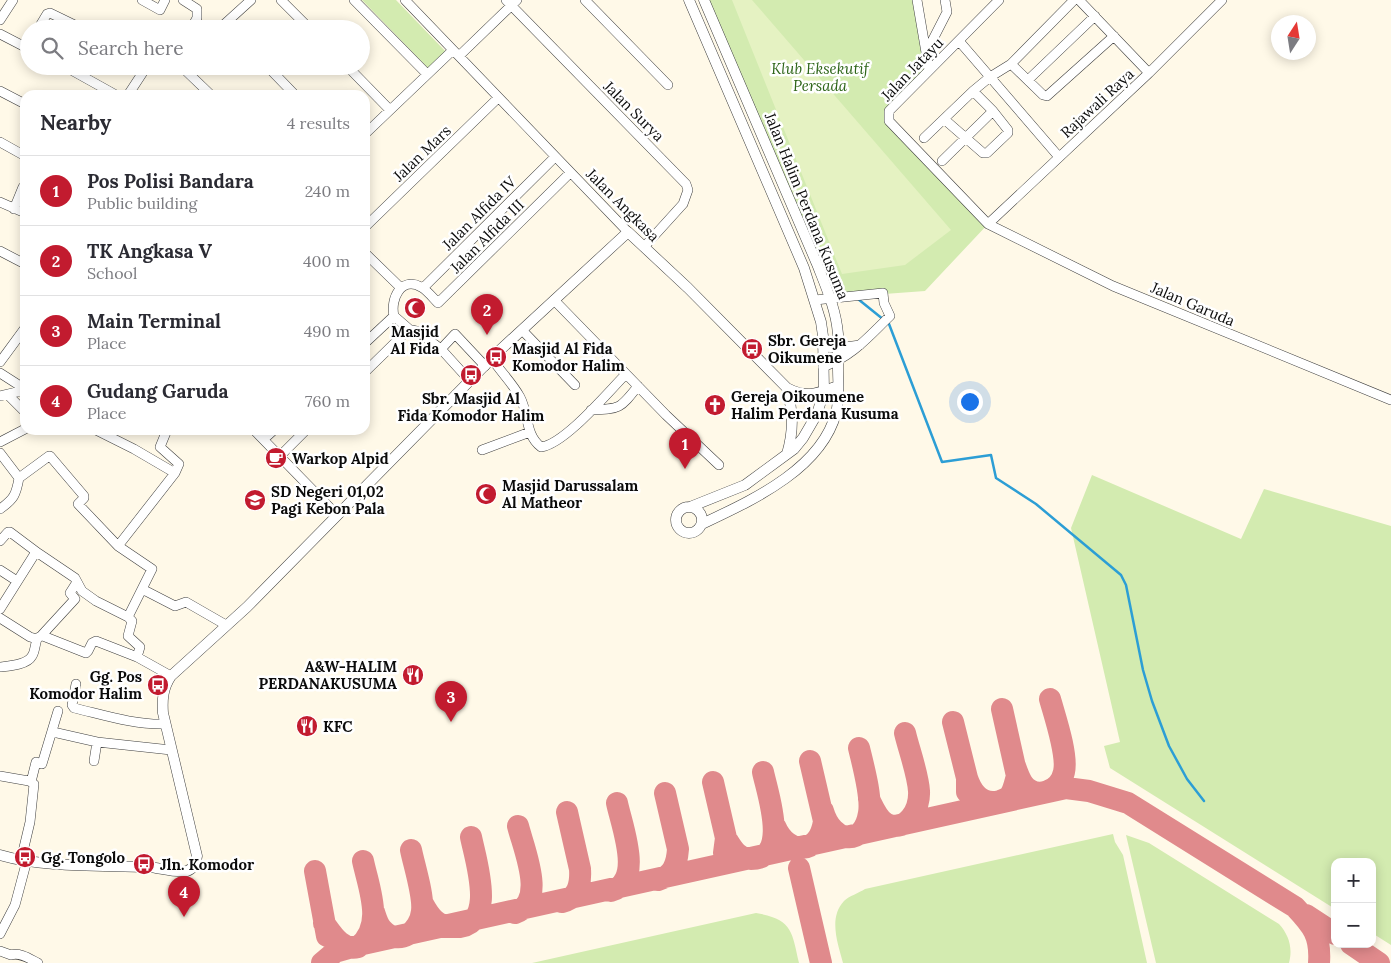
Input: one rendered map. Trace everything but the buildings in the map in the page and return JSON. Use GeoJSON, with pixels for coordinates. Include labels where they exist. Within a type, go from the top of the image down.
{"type":"FeatureCollection","features":[{"type":"Feature","properties":{"kind":"street"},"geometry":{"type":"LineString","coordinates":[[0,20],[13,0]]}},
{"type":"Feature","properties":{"kind":"street"},"geometry":{"type":"LineString","coordinates":[[142,0],[160,10],[165,0]]}},
{"type":"Feature","properties":{"kind":"street"},"geometry":{"type":"LineString","coordinates":[[183,0],[197,10],[196,20]]}},
{"type":"Feature","properties":{"kind":"street"},"geometry":{"type":"LineString","coordinates":[[231,20],[251,0]]}},
{"type":"Feature","properties":{"kind":"street"},"geometry":{"type":"LineString","coordinates":[[281,0],[301,20]]}},
{"type":"Feature","properties":{"kind":"street"},"geometry":{"type":"LineString","coordinates":[[354,0],[427,74]]}},
{"type":"Feature","properties":{"kind":"street","name":"Jalan Angkasa"},"geometry":{"type":"LineString","coordinates":[[405,0],[628,232],[688,288],[788,388]]}},
{"type":"Feature","properties":{"kind":"street"},"geometry":{"type":"LineString","coordinates":[[585,0],[668,85]]}},
{"type":"Feature","properties":{"kind":"street","name":"Jalan Halim Perdana Kusuma"},"geometry":{"type":"LineString","coordinates":[[689,0],[791,235],[815,300],[821,322],[824,391]]}},
{"type":"Feature","properties":{"kind":"street","name":"Jalan Halim Perdana Kusuma"},"geometry":{"type":"LineString","coordinates":[[702,524],[752,500],[812,456],[825,438],[834,419],[839,394],[838,348],[835,317],[830,298],[818,265],[704,0]]}},
{"type":"Feature","properties":{"kind":"street"},"geometry":{"type":"LineString","coordinates":[[917,0],[929,70]]}},
{"type":"Feature","properties":{"kind":"street"},"geometry":{"type":"LineString","coordinates":[[926,53],[947,12],[946,0]]}},
{"type":"Feature","properties":{"kind":"street","name":"Jalan Jatayu"},"geometry":{"type":"LineString","coordinates":[[988,224],[889,121],[889,111],[999,0]]}},
{"type":"Feature","properties":{"kind":"street"},"geometry":{"type":"LineString","coordinates":[[924,138],[990,76],[1011,64],[1074,0]]}},
{"type":"Feature","properties":{"kind":"street"},"geometry":{"type":"LineString","coordinates":[[1079,0],[1149,73]]}},
{"type":"Feature","properties":{"kind":"street","name":"Rajawali Raya"},"geometry":{"type":"LineString","coordinates":[[988,224],[1149,73],[1222,0]]}},
{"type":"Feature","properties":{"kind":"street"},"geometry":{"type":"LineString","coordinates":[[370,129],[427,74],[456,53],[511,2]]}},
{"type":"Feature","properties":{"kind":"street","name":"Jalan Surya"},"geometry":{"type":"LineString","coordinates":[[511,2],[686,184],[688,190],[684,204],[644,247]]}},
{"type":"Feature","properties":{"kind":"street"},"geometry":{"type":"LineString","coordinates":[[43,20],[50,13],[64,20]]}},
{"type":"Feature","properties":{"kind":"street"},"geometry":{"type":"LineString","coordinates":[[1028,80],[1095,16]]}},
{"type":"Feature","properties":{"kind":"street"},"geometry":{"type":"LineString","coordinates":[[0,34],[20,44]]}},
{"type":"Feature","properties":{"kind":"street"},"geometry":{"type":"LineString","coordinates":[[1011,64],[1043,95],[1049,96],[1114,36]]}},
{"type":"Feature","properties":{"kind":"street"},"geometry":{"type":"LineString","coordinates":[[959,41],[1059,157]]}},
{"type":"Feature","properties":{"kind":"street"},"geometry":{"type":"LineString","coordinates":[[80,75],[107,90]]}},
{"type":"Feature","properties":{"kind":"street"},"geometry":{"type":"LineString","coordinates":[[131,90],[141,75]]}},
{"type":"Feature","properties":{"kind":"street"},"geometry":{"type":"LineString","coordinates":[[192,75],[206,90]]}},
{"type":"Feature","properties":{"kind":"street"},"geometry":{"type":"LineString","coordinates":[[276,75],[291,90]]}},
{"type":"Feature","properties":{"kind":"street"},"geometry":{"type":"LineString","coordinates":[[356,75],[390,110]]}},
{"type":"Feature","properties":{"kind":"street"},"geometry":{"type":"LineString","coordinates":[[0,91],[20,101]]}},
{"type":"Feature","properties":{"kind":"street"},"geometry":{"type":"LineString","coordinates":[[944,118],[983,153],[987,153],[1008,131],[1007,127],[993,111],[973,91]]}},
{"type":"Feature","properties":{"kind":"street","name":"Jalan Mars"},"geometry":{"type":"LineString","coordinates":[[370,222],[498,98]]}},
{"type":"Feature","properties":{"kind":"street"},"geometry":{"type":"LineString","coordinates":[[942,161],[993,111]]}},
{"type":"Feature","properties":{"kind":"street"},"geometry":{"type":"LineString","coordinates":[[0,142],[20,153]]}},
{"type":"Feature","properties":{"kind":"street","name":"Jalan Alfida IV"},"geometry":{"type":"LineString","coordinates":[[423,288],[555,157]]}},
{"type":"Feature","properties":{"kind":"street","name":"Jalan Alfida III"},"geometry":{"type":"LineString","coordinates":[[423,288],[438,303],[570,173]]}},
{"type":"Feature","properties":{"kind":"street"},"geometry":{"type":"LineString","coordinates":[[14,209],[20,194]]}},
{"type":"Feature","properties":{"kind":"street"},"geometry":{"type":"LineString","coordinates":[[0,202],[20,211]]}},
{"type":"Feature","properties":{"kind":"street","name":"Jalan Garuda"},"geometry":{"type":"LineString","coordinates":[[988,224],[1113,286],[1391,400]]}},
{"type":"Feature","properties":{"kind":"street"},"geometry":{"type":"LineString","coordinates":[[0,855],[50,863],[150,867],[182,871],[190,869],[195,864],[197,856],[165,724],[162,697],[171,676],[252,602],[470,380],[628,232]]}},
{"type":"Feature","properties":{"kind":"street"},"geometry":{"type":"LineString","coordinates":[[0,251],[20,261]]}},
{"type":"Feature","properties":{"kind":"street"},"geometry":{"type":"LineString","coordinates":[[370,259],[401,288]]}},
{"type":"Feature","properties":{"kind":"street"},"geometry":{"type":"LineString","coordinates":[[423,288],[410,285],[401,288],[393,300],[394,316],[409,329],[418,331],[441,349],[470,380]]}},
{"type":"Feature","properties":{"kind":"street"},"geometry":{"type":"LineString","coordinates":[[815,300],[882,293],[886,319],[854,351],[838,362],[823,367]]}},
{"type":"Feature","properties":{"kind":"street"},"geometry":{"type":"LineString","coordinates":[[554,300],[719,465]]}},
{"type":"Feature","properties":{"kind":"street"},"geometry":{"type":"LineString","coordinates":[[370,338],[394,316]]}},
{"type":"Feature","properties":{"kind":"street"},"geometry":{"type":"LineString","coordinates":[[370,367],[409,329]]}},
{"type":"Feature","properties":{"kind":"street"},"geometry":{"type":"LineString","coordinates":[[522,330],[575,385]]}},
{"type":"Feature","properties":{"kind":"street"},"geometry":{"type":"LineString","coordinates":[[441,349],[455,334],[489,363],[519,395],[530,432],[541,448],[546,447],[570,431],[626,374]]}},
{"type":"Feature","properties":{"kind":"street"},"geometry":{"type":"LineString","coordinates":[[0,362],[20,335]]}},
{"type":"Feature","properties":{"kind":"street"},"geometry":{"type":"LineString","coordinates":[[823,347],[838,348],[860,345]]}},
{"type":"Feature","properties":{"kind":"street"},"geometry":{"type":"LineString","coordinates":[[0,373],[20,387]]}},
{"type":"Feature","properties":{"kind":"street"},"geometry":{"type":"LineString","coordinates":[[591,410],[618,408],[626,402],[638,386]]}},
{"type":"Feature","properties":{"kind":"street"},"geometry":{"type":"LineString","coordinates":[[788,388],[809,395],[838,386]]}},
{"type":"Feature","properties":{"kind":"street"},"geometry":{"type":"LineString","coordinates":[[787,455],[792,434],[792,408],[788,388]]}},
{"type":"Feature","properties":{"kind":"street"},"geometry":{"type":"LineString","coordinates":[[4,395],[20,391]]}},
{"type":"Feature","properties":{"kind":"street"},"geometry":{"type":"LineString","coordinates":[[690,507],[700,513],[702,524],[699,529],[690,534],[677,527],[675,521],[677,514],[682,509],[745,485],[787,455],[803,438],[813,422],[821,405],[824,391]]}},
{"type":"Feature","properties":{"kind":"street"},"geometry":{"type":"LineString","coordinates":[[4,395],[20,408]]}},
{"type":"Feature","properties":{"kind":"street"},"geometry":{"type":"LineString","coordinates":[[0,442],[20,432]]}},
{"type":"Feature","properties":{"kind":"street"},"geometry":{"type":"LineString","coordinates":[[482,450],[530,432]]}},
{"type":"Feature","properties":{"kind":"street"},"geometry":{"type":"LineString","coordinates":[[106,435],[134,449],[175,474]]}},
{"type":"Feature","properties":{"kind":"street"},"geometry":{"type":"LineString","coordinates":[[118,546],[175,474],[179,462],[160,448],[164,435]]}},
{"type":"Feature","properties":{"kind":"street"},"geometry":{"type":"LineString","coordinates":[[260,435],[338,515]]}},
{"type":"Feature","properties":{"kind":"street"},"geometry":{"type":"LineString","coordinates":[[264,439],[268,435]]}},
{"type":"Feature","properties":{"kind":"street"},"geometry":{"type":"LineString","coordinates":[[280,456],[301,435]]}},
{"type":"Feature","properties":{"kind":"street"},"geometry":{"type":"LineString","coordinates":[[0,453],[19,478]]}},
{"type":"Feature","properties":{"kind":"street"},"geometry":{"type":"LineString","coordinates":[[0,510],[10,502],[16,493],[19,478],[50,456],[84,496],[78,504],[118,546],[152,569],[128,617]]}},
{"type":"Feature","properties":{"kind":"street"},"geometry":{"type":"LineString","coordinates":[[0,541],[10,532],[75,578],[82,591],[96,601],[128,617],[132,621],[128,636],[140,647],[137,657]]}},
{"type":"Feature","properties":{"kind":"street"},"geometry":{"type":"LineString","coordinates":[[0,608],[34,555],[38,553]]}},
{"type":"Feature","properties":{"kind":"street"},"geometry":{"type":"LineString","coordinates":[[0,570],[17,581]]}},
{"type":"Feature","properties":{"kind":"street"},"geometry":{"type":"LineString","coordinates":[[0,668],[18,664],[29,659],[39,638],[75,599],[70,593],[77,582]]}},
{"type":"Feature","properties":{"kind":"street"},"geometry":{"type":"LineString","coordinates":[[142,589],[175,606],[186,602],[226,625]]}},
{"type":"Feature","properties":{"kind":"street"},"geometry":{"type":"LineString","coordinates":[[0,618],[30,637],[39,638],[86,653],[92,643],[96,641],[137,657],[171,676]]}},
{"type":"Feature","properties":{"kind":"street"},"geometry":{"type":"LineString","coordinates":[[76,684],[72,705],[74,708],[143,723],[165,724]]}},
{"type":"Feature","properties":{"kind":"street"},"geometry":{"type":"LineString","coordinates":[[31,782],[36,762],[42,764],[58,711]]}},
{"type":"Feature","properties":{"kind":"street"},"geometry":{"type":"LineString","coordinates":[[53,732],[98,742],[171,750]]}},
{"type":"Feature","properties":{"kind":"street"},"geometry":{"type":"LineString","coordinates":[[94,761],[98,742]]}},
{"type":"Feature","properties":{"kind":"street"},"geometry":{"type":"LineString","coordinates":[[0,776],[34,784],[34,797],[24,860],[14,905],[0,934]]}},
{"type":"Feature","properties":{"kind":"street"},"geometry":{"type":"LineString","coordinates":[[0,951],[11,955],[14,953],[38,963]]}},
{"type":"Feature","properties":{"kind":"green space"},"geometry":{"type":"Polygon","coordinates":[[[362,0],[396,0],[447,53],[430,70],[362,0]]]}},
{"type":"Feature","properties":{"kind":"green space","name":"Klub Eksekutif Persada"},"geometry":{"type":"Polygon","coordinates":[[[704,0],[916,0],[929,70],[888,117],[988,224],[925,291],[830,298],[704,0]]]}},
{"type":"Feature","properties":{"kind":"green space"},"geometry":{"type":"Polygon","coordinates":[[[732,0],[752,0],[951,230],[905,265],[842,274],[732,0]]]}},
{"type":"Feature","properties":{"kind":"green space"},"geometry":{"type":"Polygon","coordinates":[[[1092,475],[1241,539],[1264,489],[1391,526],[1391,945],[1376,936],[1376,858],[1331,858],[1331,906],[1110,768],[1104,746],[1120,742],[1071,528],[1092,475]]]}},
{"type":"Feature","properties":{"kind":"green space"},"geometry":{"type":"Polygon","coordinates":[[[1113,834],[1115,842],[1123,855],[1147,963],[843,963],[836,931],[836,915],[844,901],[865,889],[1113,834]]]}},
{"type":"Feature","properties":{"kind":"green space"},"geometry":{"type":"Polygon","coordinates":[[[1126,835],[1149,843],[1279,924],[1289,942],[1291,952],[1289,963],[1156,963],[1126,835]]]}},
{"type":"Feature","properties":{"kind":"green space"},"geometry":{"type":"Polygon","coordinates":[[[756,913],[784,923],[792,935],[799,963],[532,963],[756,913]]]}},
{"type":"Feature","properties":{"kind":"waterway"},"geometry":{"type":"LineString","coordinates":[[858,299],[889,324],[942,462],[991,455],[996,478],[1036,504],[1121,575],[1126,585],[1143,670],[1152,701],[1169,746],[1187,779],[1204,801]]}},
{"type":"Feature","properties":{"kind":"taxiway"},"geometry":{"type":"LineString","coordinates":[[1015,766],[1023,784],[1034,792],[1047,792],[1053,789],[1062,779],[1065,765],[1064,756],[1050,699]]}},
{"type":"Feature","properties":{"kind":"taxiway"},"geometry":{"type":"LineString","coordinates":[[967,778],[975,793],[988,802],[1000,801],[1009,796],[1012,791],[1017,776],[1002,709]]}},
{"type":"Feature","properties":{"kind":"taxiway"},"geometry":{"type":"LineString","coordinates":[[953,722],[967,778],[967,792]]}},
{"type":"Feature","properties":{"kind":"taxiway"},"geometry":{"type":"LineString","coordinates":[[869,799],[878,816],[887,824],[894,826],[907,822],[915,811],[919,791],[905,733]]}},
{"type":"Feature","properties":{"kind":"taxiway"},"geometry":{"type":"LineString","coordinates":[[823,811],[827,821],[840,835],[854,836],[861,832],[866,825],[870,806],[867,781],[859,748]]}},
{"type":"Feature","properties":{"kind":"taxiway"},"geometry":{"type":"LineString","coordinates":[[775,826],[787,843],[802,848],[810,846],[816,841],[821,832],[824,821],[810,761]]}},
{"type":"Feature","properties":{"kind":"taxiway"},"geometry":{"type":"LineString","coordinates":[[726,838],[736,852],[746,859],[763,856],[770,848],[774,823],[763,772]]}},
{"type":"Feature","properties":{"kind":"taxiway"},"geometry":{"type":"LineString","coordinates":[[713,782],[726,838],[724,853]]}},
{"type":"Feature","properties":{"kind":"taxiway"},"geometry":{"type":"LineString","coordinates":[[322,963],[335,952],[363,944],[1066,788],[1089,791],[1128,803],[1295,907],[1315,932],[1319,946],[1319,963]]}},
{"type":"Feature","properties":{"kind":"taxiway"},"geometry":{"type":"LineString","coordinates":[[658,880],[667,876],[673,869],[677,860],[678,849],[665,793]]}},
{"type":"Feature","properties":{"kind":"taxiway"},"geometry":{"type":"LineString","coordinates":[[611,891],[621,886],[627,877],[629,866],[626,839],[617,803]]}},
{"type":"Feature","properties":{"kind":"taxiway"},"geometry":{"type":"LineString","coordinates":[[562,902],[575,894],[579,885],[580,875],[567,812]]}},
{"type":"Feature","properties":{"kind":"taxiway"},"geometry":{"type":"LineString","coordinates":[[515,913],[525,907],[530,898],[532,887],[531,874],[518,826]]}},
{"type":"Feature","properties":{"kind":"taxiway"},"geometry":{"type":"LineString","coordinates":[[423,904],[434,920],[442,925],[452,927],[467,925],[476,918],[480,906],[481,892],[480,877],[471,837]]}},
{"type":"Feature","properties":{"kind":"taxiway"},"geometry":{"type":"LineString","coordinates":[[374,912],[381,927],[389,935],[395,937],[408,935],[417,925],[422,905],[411,850]]}},
{"type":"Feature","properties":{"kind":"taxiway"},"geometry":{"type":"LineString","coordinates":[[324,923],[338,941],[352,948],[358,947],[366,938],[371,929],[373,907],[363,861]]}},
{"type":"Feature","properties":{"kind":"taxiway"},"geometry":{"type":"LineString","coordinates":[[799,868],[821,963]]}},
{"type":"Feature","properties":{"kind":"taxiway"},"geometry":{"type":"LineString","coordinates":[[315,871],[327,936]]}},
{"type":"Feature","properties":{"kind":"taxiway"},"geometry":{"type":"LineString","coordinates":[[1306,915],[1331,931]]}},
{"type":"Feature","properties":{"kind":"taxiway"},"geometry":{"type":"LineString","coordinates":[[1357,948],[1379,963]]}},
{"type":"Feature","properties":{"kind":"place","name":"Masjid Al Fida"},"geometry":{"type":"Point","coordinates":[415,308]}},
{"type":"Feature","properties":{"kind":"place","name":"TK Angkasa V"},"geometry":{"type":"Point","coordinates":[487,335]}},
{"type":"Feature","properties":{"kind":"place","name":"Sbr. Gereja Oikumene"},"geometry":{"type":"Point","coordinates":[752,349]}},
{"type":"Feature","properties":{"kind":"place","name":"Masjid Al Fida Komodor Halim"},"geometry":{"type":"Point","coordinates":[496,357]}},
{"type":"Feature","properties":{"kind":"place","name":"Sbr. Masjid Al Fida Komodor Halim"},"geometry":{"type":"Point","coordinates":[471,375]}},
{"type":"Feature","properties":{"kind":"place","name":"Gereja Oikoumene Halim Perdana Kusuma"},"geometry":{"type":"Point","coordinates":[715,405]}},
{"type":"Feature","properties":{"kind":"place","name":"Warkop Alpid"},"geometry":{"type":"Point","coordinates":[276,458]}},
{"type":"Feature","properties":{"kind":"place","name":"Pos Polisi Bandara"},"geometry":{"type":"Point","coordinates":[685,469]}},
{"type":"Feature","properties":{"kind":"place","name":"Masjid Darussalam Al Matheor"},"geometry":{"type":"Point","coordinates":[486,494]}},
{"type":"Feature","properties":{"kind":"place","name":"SD Negeri 01,02 Pagi Kebon Pala"},"geometry":{"type":"Point","coordinates":[255,500]}},
{"type":"Feature","properties":{"kind":"place","name":"A&W-HALIM PERDANAKUSUMA"},"geometry":{"type":"Point","coordinates":[413,675]}},
{"type":"Feature","properties":{"kind":"place","name":"Gg. Pos Komodor Halim"},"geometry":{"type":"Point","coordinates":[158,685]}},
{"type":"Feature","properties":{"kind":"place","name":"Main Terminal"},"geometry":{"type":"Point","coordinates":[451,722]}},
{"type":"Feature","properties":{"kind":"place","name":"KFC"},"geometry":{"type":"Point","coordinates":[307,726]}},
{"type":"Feature","properties":{"kind":"place","name":"Gg. Tongolo"},"geometry":{"type":"Point","coordinates":[25,857]}},
{"type":"Feature","properties":{"kind":"place","name":"Jln. Komodor"},"geometry":{"type":"Point","coordinates":[144,864]}},
{"type":"Feature","properties":{"kind":"place","name":"Gudang Garuda"},"geometry":{"type":"Point","coordinates":[184,917]}}]}
